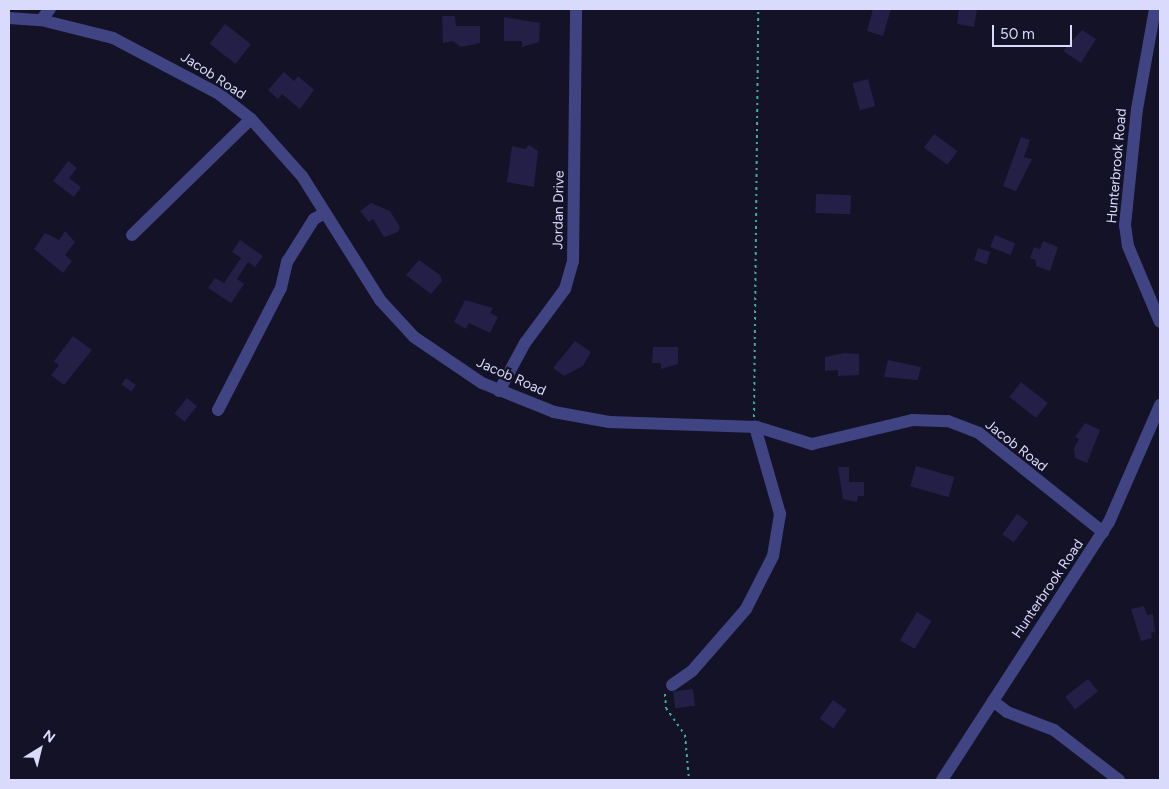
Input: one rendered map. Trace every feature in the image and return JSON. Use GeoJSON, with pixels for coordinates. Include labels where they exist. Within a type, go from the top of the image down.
{"type":"FeatureCollection","features":[{"type":"Feature","properties":{"kind":"street"},"geometry":{"type":"LineString","coordinates":[[41,20],[50,9]]}},
{"type":"Feature","properties":{"kind":"street","name":"Jordan Drive"},"geometry":{"type":"LineString","coordinates":[[499,391],[525,343],[561,297],[573,261],[576,9]]}},
{"type":"Feature","properties":{"kind":"street","name":"Hunterbrook Road"},"geometry":{"type":"LineString","coordinates":[[1155,9],[1137,108],[1125,225],[1128,246],[1160,322]]}},
{"type":"Feature","properties":{"kind":"street","name":"Jacob Road"},"geometry":{"type":"LineString","coordinates":[[9,18],[41,20],[113,38],[150,54],[219,94],[251,119],[302,176],[323,214],[380,300],[414,337],[499,391],[554,412],[609,422],[755,427],[812,444],[913,420],[948,421],[985,438],[1103,532]]}},
{"type":"Feature","properties":{"kind":"street"},"geometry":{"type":"LineString","coordinates":[[132,235],[251,119]]}},
{"type":"Feature","properties":{"kind":"street"},"geometry":{"type":"LineString","coordinates":[[218,410],[282,288],[287,262],[314,219],[323,214]]}},
{"type":"Feature","properties":{"kind":"street","name":"Hunterbrook Road"},"geometry":{"type":"LineString","coordinates":[[942,780],[992,700],[1103,532],[1160,405]]}},
{"type":"Feature","properties":{"kind":"street"},"geometry":{"type":"LineString","coordinates":[[672,685],[692,671],[746,609],[774,556],[780,514],[755,427]]}},
{"type":"Feature","properties":{"kind":"street"},"geometry":{"type":"LineString","coordinates":[[992,700],[1007,712],[1054,730],[1119,780]]}},
{"type":"Feature","properties":{"kind":"path"},"geometry":{"type":"LineString","coordinates":[[755,427],[751,383],[758,9]]}},
{"type":"Feature","properties":{"kind":"path"},"geometry":{"type":"LineString","coordinates":[[672,685],[665,692],[666,708],[685,735],[689,780]]}},
{"type":"Feature","properties":{"kind":"building"},"geometry":{"type":"Polygon","coordinates":[[[873,9],[891,9],[883,36],[867,31],[873,9]]]}},
{"type":"Feature","properties":{"kind":"building"},"geometry":{"type":"Polygon","coordinates":[[[959,9],[977,9],[974,27],[957,24],[959,9]]]}},
{"type":"Feature","properties":{"kind":"building"},"geometry":{"type":"Polygon","coordinates":[[[442,16],[455,16],[456,26],[480,26],[480,43],[461,47],[453,41],[443,43],[442,16]]]}},
{"type":"Feature","properties":{"kind":"building"},"geometry":{"type":"Polygon","coordinates":[[[504,17],[540,23],[539,42],[522,47],[522,41],[504,41],[504,17]]]}},
{"type":"Feature","properties":{"kind":"building"},"geometry":{"type":"Polygon","coordinates":[[[225,24],[251,44],[236,64],[210,44],[225,24]]]}},
{"type":"Feature","properties":{"kind":"building"},"geometry":{"type":"Polygon","coordinates":[[[1082,30],[1096,39],[1081,63],[1063,51],[1082,30]]]}},
{"type":"Feature","properties":{"kind":"building"},"geometry":{"type":"Polygon","coordinates":[[[284,72],[294,81],[298,76],[314,90],[300,109],[282,94],[278,99],[268,90],[284,72]]]}},
{"type":"Feature","properties":{"kind":"building"},"geometry":{"type":"Polygon","coordinates":[[[868,79],[875,106],[860,110],[853,83],[868,79]]]}},
{"type":"Feature","properties":{"kind":"building"},"geometry":{"type":"Polygon","coordinates":[[[934,134],[957,151],[947,165],[924,148],[934,134]]]}},
{"type":"Feature","properties":{"kind":"building"},"geometry":{"type":"Polygon","coordinates":[[[1021,137],[1030,140],[1024,157],[1032,159],[1016,191],[1003,186],[1021,137]]]}},
{"type":"Feature","properties":{"kind":"building"},"geometry":{"type":"Polygon","coordinates":[[[529,145],[538,151],[534,187],[507,182],[512,146],[525,149],[529,145]]]}},
{"type":"Feature","properties":{"kind":"building"},"geometry":{"type":"Polygon","coordinates":[[[68,161],[77,168],[69,178],[81,187],[74,197],[53,181],[68,161]]]}},
{"type":"Feature","properties":{"kind":"building"},"geometry":{"type":"Polygon","coordinates":[[[816,194],[851,195],[850,214],[815,213],[816,194]]]}},
{"type":"Feature","properties":{"kind":"building"},"geometry":{"type":"Polygon","coordinates":[[[371,203],[390,211],[400,227],[398,232],[384,237],[373,219],[369,222],[360,211],[371,203]]]}},
{"type":"Feature","properties":{"kind":"building"},"geometry":{"type":"Polygon","coordinates":[[[65,231],[75,242],[65,255],[72,261],[63,273],[34,249],[45,233],[59,240],[65,231]]]}},
{"type":"Feature","properties":{"kind":"building"},"geometry":{"type":"Polygon","coordinates":[[[995,235],[1015,243],[1011,255],[990,247],[995,235]]]}},
{"type":"Feature","properties":{"kind":"building"},"geometry":{"type":"Polygon","coordinates":[[[240,240],[263,256],[255,267],[248,262],[237,279],[244,284],[231,303],[208,288],[215,278],[224,283],[241,258],[232,252],[240,240]]]}},
{"type":"Feature","properties":{"kind":"building"},"geometry":{"type":"Polygon","coordinates":[[[1043,241],[1058,247],[1050,271],[1036,266],[1036,260],[1030,258],[1034,247],[1040,249],[1043,241]]]}},
{"type":"Feature","properties":{"kind":"building"},"geometry":{"type":"Polygon","coordinates":[[[978,248],[990,252],[986,264],[974,260],[978,248]]]}},
{"type":"Feature","properties":{"kind":"building"},"geometry":{"type":"Polygon","coordinates":[[[419,260],[440,275],[442,281],[431,294],[406,275],[419,260]]]}},
{"type":"Feature","properties":{"kind":"building"},"geometry":{"type":"Polygon","coordinates":[[[465,300],[493,308],[490,313],[498,317],[490,333],[469,323],[466,329],[454,322],[465,300]]]}},
{"type":"Feature","properties":{"kind":"building"},"geometry":{"type":"Polygon","coordinates":[[[73,336],[92,350],[64,385],[51,375],[59,365],[54,361],[73,336]]]}},
{"type":"Feature","properties":{"kind":"building"},"geometry":{"type":"Polygon","coordinates":[[[575,341],[591,352],[583,366],[564,376],[553,368],[575,341]]]}},
{"type":"Feature","properties":{"kind":"building"},"geometry":{"type":"Polygon","coordinates":[[[653,347],[678,347],[678,364],[661,369],[661,363],[652,363],[653,347]]]}},
{"type":"Feature","properties":{"kind":"building"},"geometry":{"type":"Polygon","coordinates":[[[844,353],[859,354],[859,375],[838,376],[838,370],[825,371],[825,357],[844,353]]]}},
{"type":"Feature","properties":{"kind":"building"},"geometry":{"type":"Polygon","coordinates":[[[888,360],[921,367],[918,380],[884,377],[888,360]]]}},
{"type":"Feature","properties":{"kind":"building"},"geometry":{"type":"Polygon","coordinates":[[[126,378],[136,385],[131,391],[121,385],[126,378]]]}},
{"type":"Feature","properties":{"kind":"building"},"geometry":{"type":"Polygon","coordinates":[[[1021,382],[1048,403],[1036,418],[1009,397],[1021,382]]]}},
{"type":"Feature","properties":{"kind":"building"},"geometry":{"type":"Polygon","coordinates":[[[187,398],[197,406],[185,422],[174,414],[187,398]]]}},
{"type":"Feature","properties":{"kind":"building"},"geometry":{"type":"Polygon","coordinates":[[[1085,423],[1100,430],[1087,463],[1075,458],[1074,448],[1079,439],[1075,437],[1085,423]]]}},
{"type":"Feature","properties":{"kind":"building"},"geometry":{"type":"Polygon","coordinates":[[[916,466],[954,477],[949,497],[910,486],[916,466]]]}},
{"type":"Feature","properties":{"kind":"building"},"geometry":{"type":"Polygon","coordinates":[[[838,467],[849,467],[849,482],[864,482],[864,496],[858,496],[857,502],[843,499],[838,467]]]}},
{"type":"Feature","properties":{"kind":"building"},"geometry":{"type":"Polygon","coordinates":[[[1017,514],[1028,522],[1014,542],[1002,534],[1017,514]]]}},
{"type":"Feature","properties":{"kind":"building"},"geometry":{"type":"Polygon","coordinates":[[[1144,606],[1147,615],[1153,614],[1155,632],[1151,633],[1152,638],[1141,641],[1131,609],[1144,606]]]}},
{"type":"Feature","properties":{"kind":"building"},"geometry":{"type":"Polygon","coordinates":[[[917,612],[932,621],[915,649],[900,640],[917,612]]]}},
{"type":"Feature","properties":{"kind":"building"},"geometry":{"type":"Polygon","coordinates":[[[1088,679],[1098,692],[1075,709],[1065,697],[1088,679]]]}},
{"type":"Feature","properties":{"kind":"building"},"geometry":{"type":"Polygon","coordinates":[[[693,689],[695,706],[675,708],[673,691],[693,689]]]}},
{"type":"Feature","properties":{"kind":"building"},"geometry":{"type":"Polygon","coordinates":[[[833,700],[847,710],[833,729],[819,719],[833,700]]]}}]}
